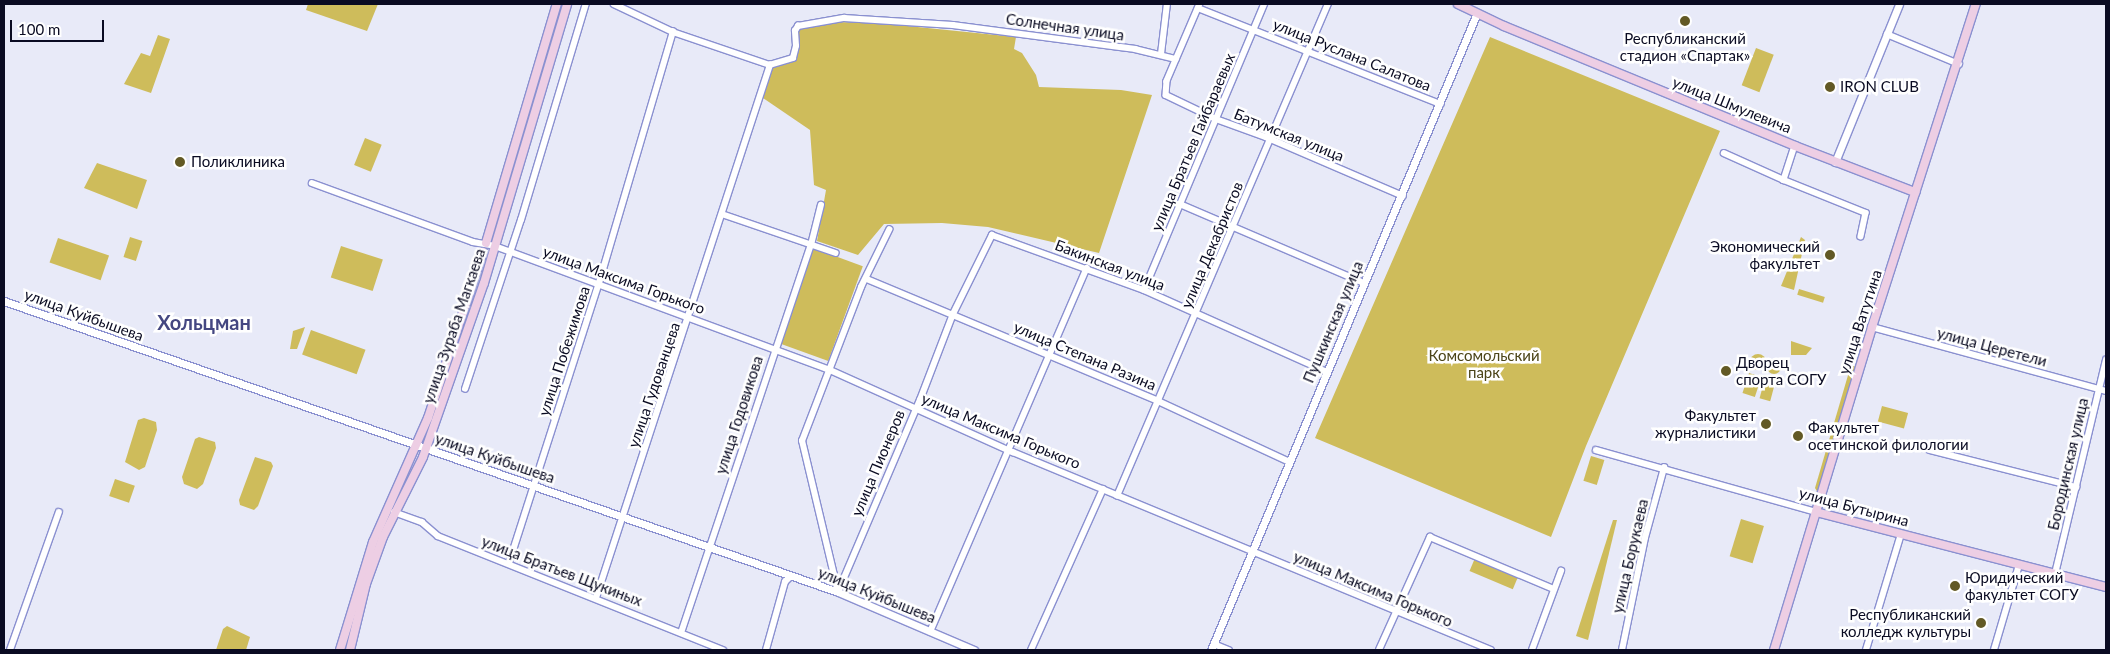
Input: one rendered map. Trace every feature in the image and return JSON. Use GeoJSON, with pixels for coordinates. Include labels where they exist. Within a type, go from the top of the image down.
{"type":"FeatureCollection","features":[{"type":"Feature","properties":{"kind":"main road","name":"улица Зураба Магкаева"},"geometry":{"type":"LineString","coordinates":[[486,244],[557,4]]}},
{"type":"Feature","properties":{"kind":"main road","name":"улица Зураба Магкаева"},"geometry":{"type":"LineString","coordinates":[[350,650],[366,584],[394,512],[426,448],[495,246],[567,4]]}},
{"type":"Feature","properties":{"kind":"main road","name":"улица Шмулевича"},"geometry":{"type":"LineString","coordinates":[[1458,4],[1795,146],[1916,192]]}},
{"type":"Feature","properties":{"kind":"main road","name":"Пушкинская улица"},"geometry":{"type":"LineString","coordinates":[[1477,13],[1480,4]]}},
{"type":"Feature","properties":{"kind":"main road","name":"улица Ватутина"},"geometry":{"type":"LineString","coordinates":[[1774,650],[1872,328],[1959,64],[1976,4]]}},
{"type":"Feature","properties":{"kind":"main road","name":"улица Зураба Магкаева"},"geometry":{"type":"LineString","coordinates":[[340,650],[373,542],[417,445],[483,252]]}},
{"type":"Feature","properties":{"kind":"main road","name":"улица Бутырина"},"geometry":{"type":"LineString","coordinates":[[1816,512],[2106,587]]}},
{"type":"Feature","properties":{"kind":"street"},"geometry":{"type":"LineString","coordinates":[[465,389],[510,252],[586,4]]}},
{"type":"Feature","properties":{"kind":"street"},"geometry":{"type":"LineString","coordinates":[[614,4],[674,32],[770,65]]}},
{"type":"Feature","properties":{"kind":"street"},"geometry":{"type":"LineString","coordinates":[[1161,54],[1166,4]]}},
{"type":"Feature","properties":{"kind":"street","name":"улица Братьев Гайбараевых"},"geometry":{"type":"LineString","coordinates":[[1144,290],[1264,4]]}},
{"type":"Feature","properties":{"kind":"street","name":"улица Декабристов"},"geometry":{"type":"LineString","coordinates":[[1117,496],[1328,4]]}},
{"type":"Feature","properties":{"kind":"street"},"geometry":{"type":"LineString","coordinates":[[1835,162],[1900,4]]}},
{"type":"Feature","properties":{"kind":"street"},"geometry":{"type":"LineString","coordinates":[[1176,59],[1199,6]]}},
{"type":"Feature","properties":{"kind":"street","name":"улица Руслана Салатова"},"geometry":{"type":"LineString","coordinates":[[1199,6],[1254,30],[1441,104]]}},
{"type":"Feature","properties":{"kind":"street","name":"Пушкинская улица"},"geometry":{"type":"LineString","coordinates":[[1213,647],[1326,372],[1403,196],[1477,13]]}},
{"type":"Feature","properties":{"kind":"street","name":"Солнечная улица"},"geometry":{"type":"LineString","coordinates":[[770,65],[792,58],[796,46],[795,31],[798,26],[844,18],[953,25],[1161,54],[1176,59]]}},
{"type":"Feature","properties":{"kind":"street","name":"улица Побежимова"},"geometry":{"type":"LineString","coordinates":[[509,563],[599,284],[674,32]]}},
{"type":"Feature","properties":{"kind":"street"},"geometry":{"type":"LineString","coordinates":[[1887,34],[1959,64]]}},
{"type":"Feature","properties":{"kind":"street","name":"Батумская улица"},"geometry":{"type":"LineString","coordinates":[[1176,59],[1164,90],[1166,96],[1216,119],[1271,139],[1403,196]]}},
{"type":"Feature","properties":{"kind":"street","name":"улица Гудованцева"},"geometry":{"type":"LineString","coordinates":[[596,598],[689,318],[770,65]]}},
{"type":"Feature","properties":{"kind":"street"},"geometry":{"type":"LineString","coordinates":[[1784,180],[1795,146]]}},
{"type":"Feature","properties":{"kind":"street"},"geometry":{"type":"LineString","coordinates":[[1724,153],[1784,180],[1866,213],[1861,236]]}},
{"type":"Feature","properties":{"kind":"street","name":"улица Максима Горького"},"geometry":{"type":"LineString","coordinates":[[312,184],[472,242],[495,246],[775,348],[1103,488],[1117,496],[1252,551],[1395,613],[1491,650]]}},
{"type":"Feature","properties":{"kind":"street"},"geometry":{"type":"LineString","coordinates":[[1180,204],[1234,225],[1364,283]]}},
{"type":"Feature","properties":{"kind":"street","name":"улица Годовикова"},"geometry":{"type":"LineString","coordinates":[[681,633],[811,244],[821,205]]}},
{"type":"Feature","properties":{"kind":"street"},"geometry":{"type":"LineString","coordinates":[[722,214],[836,253]]}},
{"type":"Feature","properties":{"kind":"street"},"geometry":{"type":"LineString","coordinates":[[838,592],[802,441],[861,287],[867,279],[889,230]]}},
{"type":"Feature","properties":{"kind":"street","name":"Бакинская улица"},"geometry":{"type":"LineString","coordinates":[[992,234],[1144,290],[1326,372]]}},
{"type":"Feature","properties":{"kind":"street","name":"улица Пионеров"},"geometry":{"type":"LineString","coordinates":[[838,592],[953,314],[992,234]]}},
{"type":"Feature","properties":{"kind":"street","name":"улица Зураба Магкаева"},"geometry":{"type":"LineString","coordinates":[[483,252],[486,244]]}},
{"type":"Feature","properties":{"kind":"street"},"geometry":{"type":"LineString","coordinates":[[930,632],[1087,268]]}},
{"type":"Feature","properties":{"kind":"street","name":"улица Степана Разина"},"geometry":{"type":"LineString","coordinates":[[867,279],[1158,401],[1290,462]]}},
{"type":"Feature","properties":{"kind":"street","name":"улица Куйбышева"},"geometry":{"type":"LineString","coordinates":[[4,301],[336,420],[426,448],[838,592],[974,650]]}},
{"type":"Feature","properties":{"kind":"street","name":"улица Церетели"},"geometry":{"type":"LineString","coordinates":[[1872,328],[2106,391]]}},
{"type":"Feature","properties":{"kind":"street","name":"Бородинская улица"},"geometry":{"type":"LineString","coordinates":[[2055,574],[2106,360]]}},
{"type":"Feature","properties":{"kind":"street","name":"улица Бутырина"},"geometry":{"type":"LineString","coordinates":[[1596,450],[1816,512]]}},
{"type":"Feature","properties":{"kind":"street"},"geometry":{"type":"LineString","coordinates":[[1930,450],[2076,487]]}},
{"type":"Feature","properties":{"kind":"street","name":"улица Борукаева"},"geometry":{"type":"LineString","coordinates":[[1622,650],[1645,538],[1664,468]]}},
{"type":"Feature","properties":{"kind":"street"},"geometry":{"type":"LineString","coordinates":[[1031,650],[1103,488]]}},
{"type":"Feature","properties":{"kind":"street"},"geometry":{"type":"LineString","coordinates":[[10,650],[59,512]]}},
{"type":"Feature","properties":{"kind":"street","name":"улица Братьев Щукиных"},"geometry":{"type":"LineString","coordinates":[[394,512],[422,522],[438,536],[723,650]]}},
{"type":"Feature","properties":{"kind":"street"},"geometry":{"type":"LineString","coordinates":[[1866,650],[1901,534]]}},
{"type":"Feature","properties":{"kind":"street"},"geometry":{"type":"LineString","coordinates":[[1379,650],[1430,537],[1554,589]]}},
{"type":"Feature","properties":{"kind":"street"},"geometry":{"type":"LineString","coordinates":[[1994,650],[2018,565]]}},
{"type":"Feature","properties":{"kind":"street"},"geometry":{"type":"LineString","coordinates":[[1532,650],[1561,571]]}},
{"type":"Feature","properties":{"kind":"street"},"geometry":{"type":"LineString","coordinates":[[766,650],[785,582],[791,576]]}},
{"type":"Feature","properties":{"kind":"street"},"geometry":{"type":"LineString","coordinates":[[1213,647],[1230,650]]}},
{"type":"Feature","properties":{"kind":"green space"},"geometry":{"type":"Polygon","coordinates":[[[308,4],[378,4],[367,31],[306,10],[308,4]]]}},
{"type":"Feature","properties":{"kind":"green space"},"geometry":{"type":"Polygon","coordinates":[[[835,22],[878,23],[1016,37],[1014,49],[1022,53],[1036,75],[1039,87],[1121,90],[1152,95],[1099,253],[988,227],[942,223],[884,224],[858,255],[817,241],[826,190],[814,185],[810,130],[763,98],[771,68],[796,59],[798,29],[835,22]]]}},
{"type":"Feature","properties":{"kind":"green space"},"geometry":{"type":"Polygon","coordinates":[[[158,35],[170,39],[151,93],[124,84],[141,53],[150,56],[158,35]]]}},
{"type":"Feature","properties":{"kind":"green space","name":"Комсомольский парк"},"geometry":{"type":"Polygon","coordinates":[[[1490,37],[1720,131],[1586,446],[1551,537],[1315,438],[1490,37]]]}},
{"type":"Feature","properties":{"kind":"green space"},"geometry":{"type":"Polygon","coordinates":[[[1756,48],[1774,55],[1759,92],[1742,85],[1756,48]]]}},
{"type":"Feature","properties":{"kind":"green space"},"geometry":{"type":"Polygon","coordinates":[[[365,138],[382,145],[371,172],[354,165],[365,138]]]}},
{"type":"Feature","properties":{"kind":"green space"},"geometry":{"type":"Polygon","coordinates":[[[97,163],[147,180],[137,209],[84,188],[97,163]]]}},
{"type":"Feature","properties":{"kind":"green space"},"geometry":{"type":"Polygon","coordinates":[[[130,237],[142,241],[136,261],[124,257],[130,237]]]}},
{"type":"Feature","properties":{"kind":"green space"},"geometry":{"type":"Polygon","coordinates":[[[1801,237],[1805,240],[1794,290],[1781,286],[1801,237]]]}},
{"type":"Feature","properties":{"kind":"green space"},"geometry":{"type":"Polygon","coordinates":[[[58,238],[109,256],[101,280],[50,263],[58,238]]]}},
{"type":"Feature","properties":{"kind":"green space"},"geometry":{"type":"Polygon","coordinates":[[[341,246],[383,260],[373,291],[331,277],[341,246]]]}},
{"type":"Feature","properties":{"kind":"green space"},"geometry":{"type":"Polygon","coordinates":[[[813,248],[863,266],[828,361],[778,343],[813,248]]]}},
{"type":"Feature","properties":{"kind":"green space"},"geometry":{"type":"Polygon","coordinates":[[[1799,289],[1825,297],[1823,303],[1797,295],[1799,289]]]}},
{"type":"Feature","properties":{"kind":"green space"},"geometry":{"type":"Polygon","coordinates":[[[305,327],[297,349],[290,349],[293,331],[305,327]]]}},
{"type":"Feature","properties":{"kind":"green space"},"geometry":{"type":"Polygon","coordinates":[[[311,330],[366,350],[357,374],[302,354],[311,330]]]}},
{"type":"Feature","properties":{"kind":"green space"},"geometry":{"type":"Polygon","coordinates":[[[1791,341],[1812,348],[1806,355],[1791,355],[1791,341]]]}},
{"type":"Feature","properties":{"kind":"green space"},"geometry":{"type":"Polygon","coordinates":[[[1758,354],[1766,362],[1758,370],[1750,362],[1758,354]]]}},
{"type":"Feature","properties":{"kind":"green space"},"geometry":{"type":"Polygon","coordinates":[[[1771,360],[1777,360],[1781,367],[1777,374],[1771,374],[1767,370],[1767,364],[1771,360]]]}},
{"type":"Feature","properties":{"kind":"green space"},"geometry":{"type":"Polygon","coordinates":[[[1851,365],[1856,367],[1818,493],[1815,488],[1851,365]]]}},
{"type":"Feature","properties":{"kind":"green space"},"geometry":{"type":"Polygon","coordinates":[[[1749,373],[1761,377],[1755,397],[1743,393],[1749,373]]]}},
{"type":"Feature","properties":{"kind":"green space"},"geometry":{"type":"Polygon","coordinates":[[[1765,378],[1776,381],[1770,401],[1760,398],[1765,378]]]}},
{"type":"Feature","properties":{"kind":"green space"},"geometry":{"type":"Polygon","coordinates":[[[1882,406],[1908,413],[1904,428],[1878,421],[1882,406]]]}},
{"type":"Feature","properties":{"kind":"green space"},"geometry":{"type":"Polygon","coordinates":[[[144,418],[156,422],[157,430],[145,467],[139,470],[125,462],[138,420],[144,418]]]}},
{"type":"Feature","properties":{"kind":"green space"},"geometry":{"type":"Polygon","coordinates":[[[199,437],[215,442],[216,448],[203,484],[197,489],[184,484],[182,477],[195,439],[199,437]]]}},
{"type":"Feature","properties":{"kind":"green space"},"geometry":{"type":"Polygon","coordinates":[[[1591,456],[1604,460],[1597,485],[1583,481],[1591,456]]]}},
{"type":"Feature","properties":{"kind":"green space"},"geometry":{"type":"Polygon","coordinates":[[[255,457],[271,462],[273,466],[258,506],[254,510],[240,505],[239,500],[255,457]]]}},
{"type":"Feature","properties":{"kind":"green space"},"geometry":{"type":"Polygon","coordinates":[[[115,479],[135,486],[129,503],[109,496],[115,479]]]}},
{"type":"Feature","properties":{"kind":"green space"},"geometry":{"type":"Polygon","coordinates":[[[1741,519],[1764,526],[1753,563],[1730,556],[1741,519]]]}},
{"type":"Feature","properties":{"kind":"green space"},"geometry":{"type":"Polygon","coordinates":[[[1613,520],[1617,520],[1588,640],[1576,636],[1613,520]]]}},
{"type":"Feature","properties":{"kind":"green space"},"geometry":{"type":"Polygon","coordinates":[[[1475,558],[1518,576],[1513,589],[1470,571],[1475,558]]]}},
{"type":"Feature","properties":{"kind":"green space"},"geometry":{"type":"Polygon","coordinates":[[[227,626],[250,637],[246,650],[216,650],[223,629],[227,626]]]}},
{"type":"Feature","properties":{"kind":"place","name":"Республиканский стадион «Спартак»"},"geometry":{"type":"Point","coordinates":[1685,21]}},
{"type":"Feature","properties":{"kind":"place","name":"IRON CLUB"},"geometry":{"type":"Point","coordinates":[1830,87]}},
{"type":"Feature","properties":{"kind":"place","name":"Поликлиника"},"geometry":{"type":"Point","coordinates":[180,162]}},
{"type":"Feature","properties":{"kind":"place","name":"Экономический факультет"},"geometry":{"type":"Point","coordinates":[1830,255]}},
{"type":"Feature","properties":{"kind":"place","name":"Дворец спорта СОГУ"},"geometry":{"type":"Point","coordinates":[1726,371]}},
{"type":"Feature","properties":{"kind":"place","name":"Факультет журналистики"},"geometry":{"type":"Point","coordinates":[1766,424]}},
{"type":"Feature","properties":{"kind":"place","name":"Факультет осетинской филологии"},"geometry":{"type":"Point","coordinates":[1798,436]}},
{"type":"Feature","properties":{"kind":"place","name":"Юридический факультет СОГУ"},"geometry":{"type":"Point","coordinates":[1955,586]}},
{"type":"Feature","properties":{"kind":"place","name":"Республиканский колледж культуры"},"geometry":{"type":"Point","coordinates":[1981,623]}},
{"type":"Feature","properties":{"kind":"district","name":"Хольцман"},"geometry":{"type":"Point","coordinates":[204,322]}}]}
